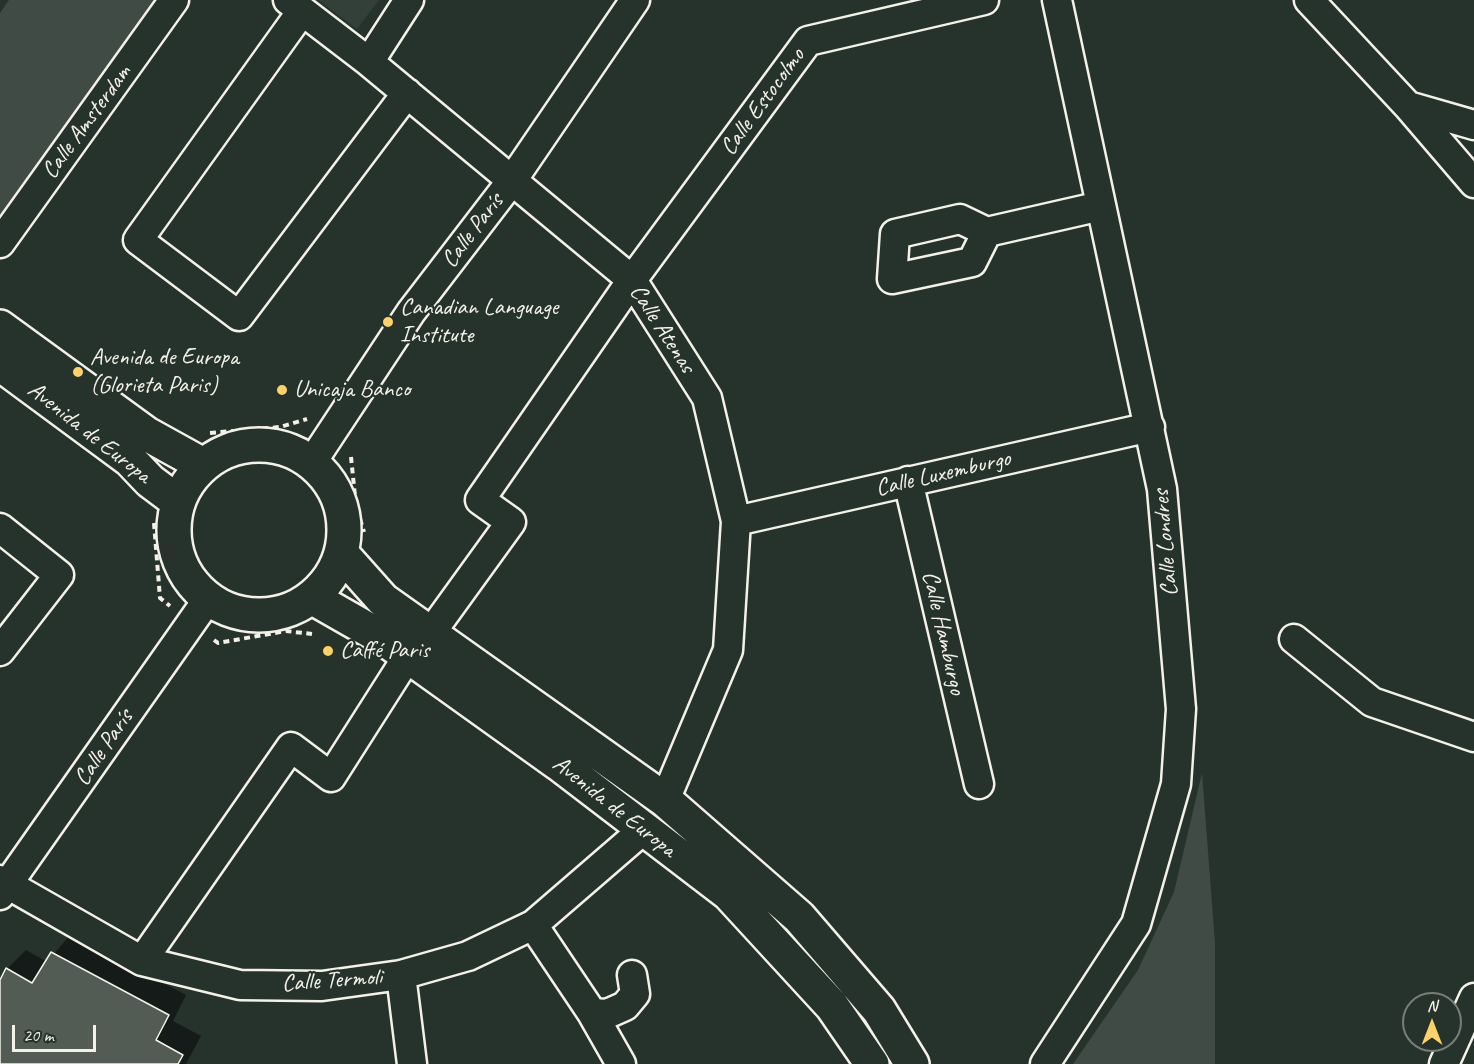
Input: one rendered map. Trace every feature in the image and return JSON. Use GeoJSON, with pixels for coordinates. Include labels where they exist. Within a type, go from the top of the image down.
{"type":"FeatureCollection","features":[{"type":"Feature","properties":{"kind":"main road","name":"Avenida de Europa"},"geometry":{"type":"LineString","coordinates":[[0,327],[147,434],[203,465]]}},
{"type":"Feature","properties":{"kind":"main road","name":"Avenida de Europa"},"geometry":{"type":"LineString","coordinates":[[0,364],[130,460],[150,481],[178,502]]}},
{"type":"Feature","properties":{"kind":"main road"},"geometry":{"type":"LineString","coordinates":[[257,444],[286,448],[312,462],[330,481],[341,504],[345,529],[342,554],[313,598],[288,611],[260,616],[233,612],[208,599],[189,580],[177,555],[173,529],[178,502],[188,482],[203,465],[228,450],[257,444]]}},
{"type":"Feature","properties":{"kind":"main road"},"geometry":{"type":"LineString","coordinates":[[342,554],[384,600],[419,645],[665,800],[799,917],[879,1010],[912,1064]]}},
{"type":"Feature","properties":{"kind":"main road","name":"Avenida de Europa"},"geometry":{"type":"LineString","coordinates":[[313,598],[383,638],[419,645],[559,764],[729,894],[832,1006],[872,1064]]}},
{"type":"Feature","properties":{"kind":"street","name":"Calle Amsterdam"},"geometry":{"type":"LineString","coordinates":[[0,243],[174,0]]}},
{"type":"Feature","properties":{"kind":"street"},"geometry":{"type":"LineString","coordinates":[[369,62],[408,0]]}},
{"type":"Feature","properties":{"kind":"street","name":"Calle París"},"geometry":{"type":"LineString","coordinates":[[312,462],[411,312],[513,179],[635,0]]}},
{"type":"Feature","properties":{"kind":"street","name":"Calle Estocolmo"},"geometry":{"type":"LineString","coordinates":[[419,645],[511,522],[480,500],[632,280],[808,40],[984,0]]}},
{"type":"Feature","properties":{"kind":"street","name":"Calle Londres"},"geometry":{"type":"LineString","coordinates":[[1045,1064],[1136,924],[1176,784],[1181,709],[1162,489],[1057,0]]}},
{"type":"Feature","properties":{"kind":"street"},"geometry":{"type":"LineString","coordinates":[[1309,0],[1408,106],[1474,183]]}},
{"type":"Feature","properties":{"kind":"street"},"geometry":{"type":"LineString","coordinates":[[295,6],[138,240],[239,316],[407,93]]}},
{"type":"Feature","properties":{"kind":"street","name":"Calle Atenas"},"geometry":{"type":"LineString","coordinates":[[295,6],[369,62],[513,179],[632,280],[707,398],[736,521],[728,650],[665,800]]}},
{"type":"Feature","properties":{"kind":"street"},"geometry":{"type":"LineString","coordinates":[[1408,106],[1474,125]]}},
{"type":"Feature","properties":{"kind":"street"},"geometry":{"type":"LineString","coordinates":[[987,232],[1101,206]]}},
{"type":"Feature","properties":{"kind":"street","name":"Calle Luxemburgo"},"geometry":{"type":"LineString","coordinates":[[736,521],[1150,427]]}},
{"type":"Feature","properties":{"kind":"street","name":"Calle Hamburgo"},"geometry":{"type":"LineString","coordinates":[[908,481],[979,784]]}},
{"type":"Feature","properties":{"kind":"street"},"geometry":{"type":"LineString","coordinates":[[0,528],[59,575],[0,651]]}},
{"type":"Feature","properties":{"kind":"street","name":"Calle París"},"geometry":{"type":"LineString","coordinates":[[3,887],[208,599]]}},
{"type":"Feature","properties":{"kind":"street"},"geometry":{"type":"LineString","coordinates":[[1294,639],[1372,702],[1474,737]]}},
{"type":"Feature","properties":{"kind":"street"},"geometry":{"type":"LineString","coordinates":[[142,962],[291,747],[331,777],[419,645]]}},
{"type":"Feature","properties":{"kind":"street","name":"Calle Termoli"},"geometry":{"type":"LineString","coordinates":[[3,887],[142,962],[240,985],[322,986],[401,975],[468,956],[533,925],[643,830]]}},
{"type":"Feature","properties":{"kind":"street"},"geometry":{"type":"LineString","coordinates":[[533,925],[592,1013],[621,1064]]}},
{"type":"Feature","properties":{"kind":"street"},"geometry":{"type":"LineString","coordinates":[[401,975],[412,1064]]}},
{"type":"Feature","properties":{"kind":"street"},"geometry":{"type":"LineString","coordinates":[[592,1013],[607,1014],[625,1006],[634,994],[632,975]]}},
{"type":"Feature","properties":{"kind":"street"},"geometry":{"type":"LineString","coordinates":[[1444,1064],[1474,998]]}},
{"type":"Feature","properties":{"kind":"shaded area"},"geometry":{"type":"Polygon","coordinates":[[[9,0],[158,0],[0,218],[0,13],[9,0]]]}},
{"type":"Feature","properties":{"kind":"shaded area"},"geometry":{"type":"Polygon","coordinates":[[[318,0],[379,0],[357,29],[318,0]]]}},
{"type":"Feature","properties":{"kind":"shaded area"},"geometry":{"type":"Polygon","coordinates":[[[1202,773],[1215,943],[1215,1064],[1073,1064],[1138,970],[1174,892],[1202,773]]]}},
{"type":"Feature","properties":{"kind":"building"},"geometry":{"type":"Polygon","coordinates":[[[51,952],[169,1015],[156,1040],[183,1055],[178,1064],[0,1064],[0,980],[6,968],[32,983],[51,952]]]}},
{"type":"Feature","properties":{"kind":"place","name":"Canadian Language Institute"},"geometry":{"type":"Point","coordinates":[388,322]}},
{"type":"Feature","properties":{"kind":"place","name":"Avenida de Europa (Glorieta Paris)"},"geometry":{"type":"Point","coordinates":[78,372]}},
{"type":"Feature","properties":{"kind":"place","name":"Unicaja Banco"},"geometry":{"type":"Point","coordinates":[282,390]}},
{"type":"Feature","properties":{"kind":"place","name":"Caffé Paris"},"geometry":{"type":"Point","coordinates":[328,651]}}]}
